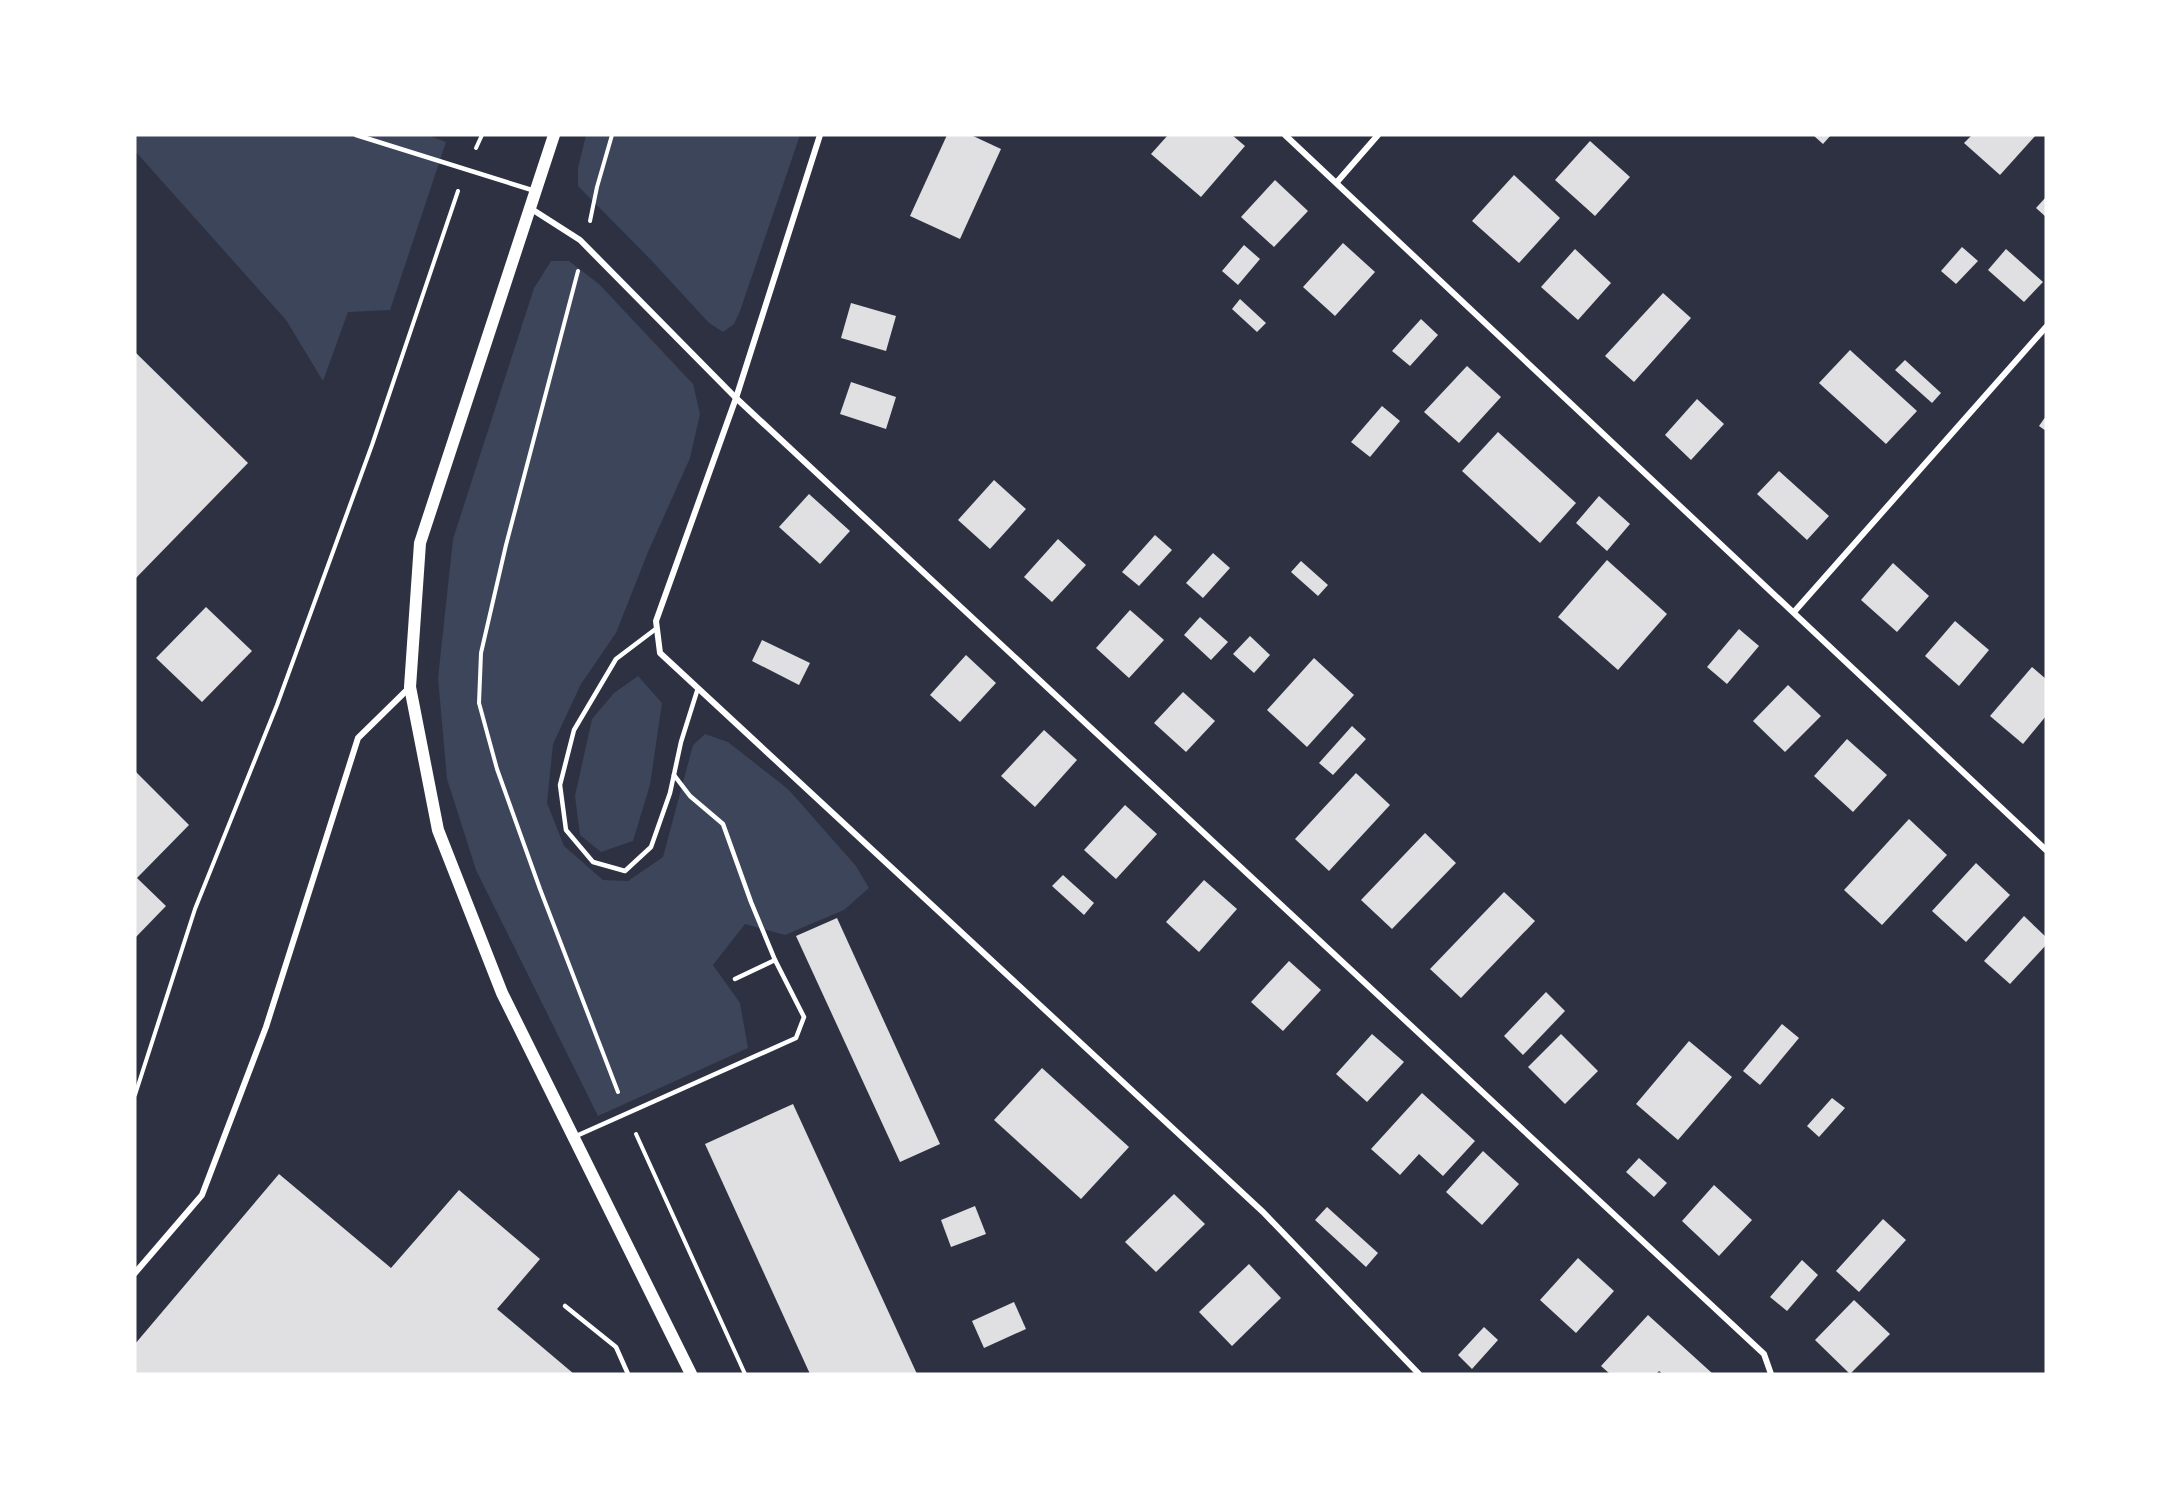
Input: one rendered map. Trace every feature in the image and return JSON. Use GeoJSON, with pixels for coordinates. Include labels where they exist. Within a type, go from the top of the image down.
{"type":"FeatureCollection","features":[{"type":"Feature","properties":{"kind":"main road"},"geometry":{"type":"LineString","coordinates":[[554,135],[420,543],[410,687],[438,830],[502,993],[691,1374]]}},
{"type":"Feature","properties":{"kind":"street"},"geometry":{"type":"LineString","coordinates":[[820,135],[736,398],[656,621],[660,653],[1263,1212],[1419,1374]]}},
{"type":"Feature","properties":{"kind":"street"},"geometry":{"type":"LineString","coordinates":[[1285,135],[2046,850]]}},
{"type":"Feature","properties":{"kind":"street"},"geometry":{"type":"LineString","coordinates":[[1337,182],[1378,135]]}},
{"type":"Feature","properties":{"kind":"street"},"geometry":{"type":"LineString","coordinates":[[530,208],[584,244],[736,398],[1764,1354],[1771,1374]]}},
{"type":"Feature","properties":{"kind":"street"},"geometry":{"type":"LineString","coordinates":[[1794,612],[2046,327]]}},
{"type":"Feature","properties":{"kind":"street"},"geometry":{"type":"LineString","coordinates":[[135,1273],[202,1195],[266,1027],[358,738],[410,687]]}},
{"type":"Feature","properties":{"kind":"lane"},"geometry":{"type":"LineString","coordinates":[[356,135],[535,191]]}},
{"type":"Feature","properties":{"kind":"lane"},"geometry":{"type":"LineString","coordinates":[[657,628],[615,659],[574,730],[560,785],[566,830],[593,862],[625,871],[651,847],[670,793],[681,742],[698,688]]}},
{"type":"Feature","properties":{"kind":"lane"},"geometry":{"type":"LineString","coordinates":[[574,1137],[796,1038],[804,1017],[776,960],[734,861],[723,824],[690,796],[674,775]]}},
{"type":"Feature","properties":{"kind":"lane"},"geometry":{"type":"LineString","coordinates":[[735,979],[776,960]]}},
{"type":"Feature","properties":{"kind":"lane"},"geometry":{"type":"LineString","coordinates":[[565,1306],[616,1347],[628,1374]]}},
{"type":"Feature","properties":{"kind":"path"},"geometry":{"type":"LineString","coordinates":[[135,1095],[195,909],[281,694],[372,445],[466,169],[482,135]]}},
{"type":"Feature","properties":{"kind":"path"},"geometry":{"type":"LineString","coordinates":[[612,135],[506,545],[481,653],[479,703],[504,791],[626,1114],[745,1374]]}},
{"type":"Feature","properties":{"kind":"shaded area"},"geometry":{"type":"Polygon","coordinates":[[[135,135],[427,135],[446,142],[390,310],[348,312],[323,381],[286,320],[135,151],[135,135]]]}},
{"type":"Feature","properties":{"kind":"shaded area"},"geometry":{"type":"Polygon","coordinates":[[[586,135],[800,135],[734,324],[723,332],[709,323],[578,186],[578,168],[586,135]]]}},
{"type":"Feature","properties":{"kind":"shaded area"},"geometry":{"type":"Polygon","coordinates":[[[551,261],[569,261],[599,284],[693,384],[700,414],[690,458],[648,552],[616,633],[581,684],[553,744],[547,803],[564,846],[603,880],[628,881],[663,857],[693,745],[705,734],[728,742],[788,789],[856,866],[869,888],[844,910],[785,935],[745,924],[713,965],[740,1003],[748,1048],[598,1116],[476,870],[447,779],[438,678],[453,539],[534,288],[551,261]]]}},
{"type":"Feature","properties":{"kind":"shaded area"},"geometry":{"type":"Polygon","coordinates":[[[638,676],[662,703],[650,785],[633,841],[601,852],[580,835],[575,796],[592,719],[614,693],[638,676]]]}},
{"type":"Feature","properties":{"kind":"building"},"geometry":{"type":"Polygon","coordinates":[[[947,135],[971,135],[1001,149],[960,239],[910,216],[947,135]]]}},
{"type":"Feature","properties":{"kind":"building"},"geometry":{"type":"Polygon","coordinates":[[[1168,135],[1232,135],[1245,146],[1201,197],[1151,154],[1168,135]]]}},
{"type":"Feature","properties":{"kind":"building"},"geometry":{"type":"Polygon","coordinates":[[[1813,135],[1831,135],[1823,144],[1813,135]]]}},
{"type":"Feature","properties":{"kind":"building"},"geometry":{"type":"Polygon","coordinates":[[[1972,135],[2036,135],[2000,175],[1964,143],[1972,135]]]}},
{"type":"Feature","properties":{"kind":"building"},"geometry":{"type":"Polygon","coordinates":[[[1590,141],[1630,177],[1595,216],[1555,180],[1590,141]]]}},
{"type":"Feature","properties":{"kind":"building"},"geometry":{"type":"Polygon","coordinates":[[[1514,175],[1560,218],[1519,263],[1472,221],[1514,175]]]}},
{"type":"Feature","properties":{"kind":"building"},"geometry":{"type":"Polygon","coordinates":[[[1275,180],[1308,211],[1274,247],[1241,217],[1275,180]]]}},
{"type":"Feature","properties":{"kind":"building"},"geometry":{"type":"Polygon","coordinates":[[[2046,197],[2046,217],[2036,208],[2046,197]]]}},
{"type":"Feature","properties":{"kind":"building"},"geometry":{"type":"Polygon","coordinates":[[[1343,243],[1375,272],[1335,316],[1303,287],[1343,243]]]}},
{"type":"Feature","properties":{"kind":"building"},"geometry":{"type":"Polygon","coordinates":[[[1244,245],[1260,259],[1238,285],[1222,271],[1244,245]]]}},
{"type":"Feature","properties":{"kind":"building"},"geometry":{"type":"Polygon","coordinates":[[[1962,247],[1978,261],[1956,284],[1941,271],[1962,247]]]}},
{"type":"Feature","properties":{"kind":"building"},"geometry":{"type":"Polygon","coordinates":[[[1575,249],[1611,283],[1578,320],[1541,287],[1575,249]]]}},
{"type":"Feature","properties":{"kind":"building"},"geometry":{"type":"Polygon","coordinates":[[[2006,249],[2043,282],[2024,302],[1988,270],[2006,249]]]}},
{"type":"Feature","properties":{"kind":"building"},"geometry":{"type":"Polygon","coordinates":[[[1663,293],[1691,318],[1634,382],[1605,356],[1663,293]]]}},
{"type":"Feature","properties":{"kind":"building"},"geometry":{"type":"Polygon","coordinates":[[[1240,299],[1266,323],[1257,332],[1232,309],[1240,299]]]}},
{"type":"Feature","properties":{"kind":"building"},"geometry":{"type":"Polygon","coordinates":[[[851,303],[896,316],[886,351],[841,338],[851,303]]]}},
{"type":"Feature","properties":{"kind":"building"},"geometry":{"type":"Polygon","coordinates":[[[1421,319],[1438,335],[1410,366],[1392,351],[1421,319]]]}},
{"type":"Feature","properties":{"kind":"building"},"geometry":{"type":"Polygon","coordinates":[[[1850,350],[1917,411],[1886,444],[1819,383],[1850,350]]]}},
{"type":"Feature","properties":{"kind":"building"},"geometry":{"type":"Polygon","coordinates":[[[135,352],[248,463],[135,579],[135,352]]]}},
{"type":"Feature","properties":{"kind":"building"},"geometry":{"type":"Polygon","coordinates":[[[1905,360],[1941,393],[1932,403],[1895,370],[1905,360]]]}},
{"type":"Feature","properties":{"kind":"building"},"geometry":{"type":"Polygon","coordinates":[[[1467,366],[1501,397],[1459,443],[1424,412],[1467,366]]]}},
{"type":"Feature","properties":{"kind":"building"},"geometry":{"type":"Polygon","coordinates":[[[851,382],[896,397],[886,429],[840,414],[851,382]]]}},
{"type":"Feature","properties":{"kind":"building"},"geometry":{"type":"Polygon","coordinates":[[[1697,399],[1724,424],[1691,460],[1665,435],[1697,399]]]}},
{"type":"Feature","properties":{"kind":"building"},"geometry":{"type":"Polygon","coordinates":[[[1382,406],[1400,421],[1370,457],[1351,442],[1382,406]]]}},
{"type":"Feature","properties":{"kind":"building"},"geometry":{"type":"Polygon","coordinates":[[[2046,416],[2046,431],[2039,426],[2046,416]]]}},
{"type":"Feature","properties":{"kind":"building"},"geometry":{"type":"Polygon","coordinates":[[[1498,432],[1576,503],[1540,543],[1462,471],[1498,432]]]}},
{"type":"Feature","properties":{"kind":"building"},"geometry":{"type":"Polygon","coordinates":[[[1779,471],[1829,516],[1807,540],[1757,494],[1779,471]]]}},
{"type":"Feature","properties":{"kind":"building"},"geometry":{"type":"Polygon","coordinates":[[[994,480],[1026,509],[990,549],[958,520],[994,480]]]}},
{"type":"Feature","properties":{"kind":"building"},"geometry":{"type":"Polygon","coordinates":[[[809,494],[850,531],[820,564],[779,527],[809,494]]]}},
{"type":"Feature","properties":{"kind":"building"},"geometry":{"type":"Polygon","coordinates":[[[1599,496],[1630,524],[1607,551],[1576,523],[1599,496]]]}},
{"type":"Feature","properties":{"kind":"building"},"geometry":{"type":"Polygon","coordinates":[[[1155,535],[1172,550],[1139,586],[1122,572],[1155,535]]]}},
{"type":"Feature","properties":{"kind":"building"},"geometry":{"type":"Polygon","coordinates":[[[1058,539],[1086,565],[1052,602],[1024,577],[1058,539]]]}},
{"type":"Feature","properties":{"kind":"building"},"geometry":{"type":"Polygon","coordinates":[[[1213,553],[1230,568],[1203,598],[1186,583],[1213,553]]]}},
{"type":"Feature","properties":{"kind":"building"},"geometry":{"type":"Polygon","coordinates":[[[1607,560],[1667,614],[1618,670],[1558,617],[1607,560]]]}},
{"type":"Feature","properties":{"kind":"building"},"geometry":{"type":"Polygon","coordinates":[[[1301,561],[1328,585],[1318,596],[1291,572],[1301,561]]]}},
{"type":"Feature","properties":{"kind":"building"},"geometry":{"type":"Polygon","coordinates":[[[1893,563],[1929,596],[1897,632],[1861,600],[1893,563]]]}},
{"type":"Feature","properties":{"kind":"building"},"geometry":{"type":"Polygon","coordinates":[[[206,607],[252,651],[202,702],[156,658],[206,607]]]}},
{"type":"Feature","properties":{"kind":"building"},"geometry":{"type":"Polygon","coordinates":[[[1130,610],[1164,640],[1129,678],[1096,648],[1130,610]]]}},
{"type":"Feature","properties":{"kind":"building"},"geometry":{"type":"Polygon","coordinates":[[[1200,617],[1228,642],[1211,660],[1184,635],[1200,617]]]}},
{"type":"Feature","properties":{"kind":"building"},"geometry":{"type":"Polygon","coordinates":[[[1955,621],[1989,650],[1959,686],[1925,656],[1955,621]]]}},
{"type":"Feature","properties":{"kind":"building"},"geometry":{"type":"Polygon","coordinates":[[[1739,629],[1759,646],[1727,684],[1707,667],[1739,629]]]}},
{"type":"Feature","properties":{"kind":"building"},"geometry":{"type":"Polygon","coordinates":[[[1250,636],[1270,655],[1254,673],[1233,654],[1250,636]]]}},
{"type":"Feature","properties":{"kind":"building"},"geometry":{"type":"Polygon","coordinates":[[[762,640],[810,663],[799,685],[752,661],[762,640]]]}},
{"type":"Feature","properties":{"kind":"building"},"geometry":{"type":"Polygon","coordinates":[[[966,655],[996,683],[960,722],[930,695],[966,655]]]}},
{"type":"Feature","properties":{"kind":"building"},"geometry":{"type":"Polygon","coordinates":[[[1314,658],[1354,695],[1307,747],[1267,710],[1314,658]]]}},
{"type":"Feature","properties":{"kind":"building"},"geometry":{"type":"Polygon","coordinates":[[[2032,667],[2046,679],[2046,716],[2023,744],[1990,716],[2032,667]]]}},
{"type":"Feature","properties":{"kind":"building"},"geometry":{"type":"Polygon","coordinates":[[[1788,685],[1821,716],[1785,752],[1753,721],[1788,685]]]}},
{"type":"Feature","properties":{"kind":"building"},"geometry":{"type":"Polygon","coordinates":[[[1183,692],[1215,721],[1186,752],[1154,723],[1183,692]]]}},
{"type":"Feature","properties":{"kind":"building"},"geometry":{"type":"Polygon","coordinates":[[[1352,726],[1366,739],[1333,775],[1319,763],[1352,726]]]}},
{"type":"Feature","properties":{"kind":"building"},"geometry":{"type":"Polygon","coordinates":[[[1044,730],[1077,760],[1035,807],[1001,776],[1044,730]]]}},
{"type":"Feature","properties":{"kind":"building"},"geometry":{"type":"Polygon","coordinates":[[[1847,739],[1887,775],[1853,812],[1814,776],[1847,739]]]}},
{"type":"Feature","properties":{"kind":"building"},"geometry":{"type":"Polygon","coordinates":[[[135,771],[189,825],[137,878],[166,906],[135,938],[135,771]]]}},
{"type":"Feature","properties":{"kind":"building"},"geometry":{"type":"Polygon","coordinates":[[[1356,773],[1390,805],[1329,871],[1295,839],[1356,773]]]}},
{"type":"Feature","properties":{"kind":"building"},"geometry":{"type":"Polygon","coordinates":[[[1125,805],[1157,834],[1116,879],[1084,850],[1125,805]]]}},
{"type":"Feature","properties":{"kind":"building"},"geometry":{"type":"Polygon","coordinates":[[[1909,819],[1947,855],[1882,925],[1844,890],[1909,819]]]}},
{"type":"Feature","properties":{"kind":"building"},"geometry":{"type":"Polygon","coordinates":[[[1425,833],[1456,863],[1392,929],[1361,900],[1425,833]]]}},
{"type":"Feature","properties":{"kind":"building"},"geometry":{"type":"Polygon","coordinates":[[[1976,863],[2010,895],[1966,942],[1932,911],[1976,863]]]}},
{"type":"Feature","properties":{"kind":"building"},"geometry":{"type":"Polygon","coordinates":[[[1063,875],[1094,903],[1084,915],[1052,886],[1063,875]]]}},
{"type":"Feature","properties":{"kind":"building"},"geometry":{"type":"Polygon","coordinates":[[[1204,880],[1237,909],[1199,952],[1166,922],[1204,880]]]}},
{"type":"Feature","properties":{"kind":"building"},"geometry":{"type":"Polygon","coordinates":[[[1504,892],[1535,921],[1461,998],[1430,969],[1504,892]]]}},
{"type":"Feature","properties":{"kind":"building"},"geometry":{"type":"Polygon","coordinates":[[[2024,916],[2046,937],[2046,945],[2010,984],[1984,961],[2024,916]]]}},
{"type":"Feature","properties":{"kind":"building"},"geometry":{"type":"Polygon","coordinates":[[[837,918],[940,1144],[900,1162],[796,936],[837,918]]]}},
{"type":"Feature","properties":{"kind":"building"},"geometry":{"type":"Polygon","coordinates":[[[1289,961],[1321,990],[1283,1031],[1251,1002],[1289,961]]]}},
{"type":"Feature","properties":{"kind":"building"},"geometry":{"type":"Polygon","coordinates":[[[1546,992],[1565,1011],[1523,1055],[1504,1036],[1546,992]]]}},
{"type":"Feature","properties":{"kind":"building"},"geometry":{"type":"Polygon","coordinates":[[[1782,1024],[1799,1038],[1760,1085],[1743,1071],[1782,1024]]]}},
{"type":"Feature","properties":{"kind":"building"},"geometry":{"type":"Polygon","coordinates":[[[1372,1034],[1404,1062],[1367,1102],[1336,1074],[1372,1034]]]}},
{"type":"Feature","properties":{"kind":"building"},"geometry":{"type":"Polygon","coordinates":[[[1561,1034],[1598,1071],[1565,1104],[1528,1067],[1561,1034]]]}},
{"type":"Feature","properties":{"kind":"building"},"geometry":{"type":"Polygon","coordinates":[[[1689,1041],[1732,1077],[1678,1140],[1636,1104],[1689,1041]]]}},
{"type":"Feature","properties":{"kind":"building"},"geometry":{"type":"Polygon","coordinates":[[[1042,1068],[1129,1147],[1081,1199],[994,1120],[1042,1068]]]}},
{"type":"Feature","properties":{"kind":"building"},"geometry":{"type":"Polygon","coordinates":[[[1422,1093],[1475,1141],[1443,1176],[1419,1154],[1400,1175],[1371,1149],[1422,1093]]]}},
{"type":"Feature","properties":{"kind":"building"},"geometry":{"type":"Polygon","coordinates":[[[1832,1098],[1845,1108],[1819,1137],[1807,1126],[1832,1098]]]}},
{"type":"Feature","properties":{"kind":"building"},"geometry":{"type":"Polygon","coordinates":[[[793,1104],[917,1374],[810,1374],[705,1144],[793,1104]]]}},
{"type":"Feature","properties":{"kind":"building"},"geometry":{"type":"Polygon","coordinates":[[[1483,1151],[1519,1184],[1482,1225],[1446,1192],[1483,1151]]]}},
{"type":"Feature","properties":{"kind":"building"},"geometry":{"type":"Polygon","coordinates":[[[1639,1158],[1667,1183],[1654,1197],[1626,1172],[1639,1158]]]}},
{"type":"Feature","properties":{"kind":"building"},"geometry":{"type":"Polygon","coordinates":[[[279,1174],[391,1268],[459,1190],[540,1259],[497,1309],[574,1374],[135,1374],[135,1344],[279,1174]]]}},
{"type":"Feature","properties":{"kind":"building"},"geometry":{"type":"Polygon","coordinates":[[[1714,1185],[1752,1220],[1719,1256],[1682,1221],[1714,1185]]]}},
{"type":"Feature","properties":{"kind":"building"},"geometry":{"type":"Polygon","coordinates":[[[1174,1194],[1205,1224],[1156,1272],[1125,1242],[1174,1194]]]}},
{"type":"Feature","properties":{"kind":"building"},"geometry":{"type":"Polygon","coordinates":[[[975,1206],[986,1234],[951,1247],[941,1220],[975,1206]]]}},
{"type":"Feature","properties":{"kind":"building"},"geometry":{"type":"Polygon","coordinates":[[[1327,1207],[1378,1253],[1366,1267],[1315,1220],[1327,1207]]]}},
{"type":"Feature","properties":{"kind":"building"},"geometry":{"type":"Polygon","coordinates":[[[1883,1219],[1906,1240],[1859,1292],[1836,1271],[1883,1219]]]}},
{"type":"Feature","properties":{"kind":"building"},"geometry":{"type":"Polygon","coordinates":[[[1578,1258],[1614,1291],[1576,1333],[1540,1300],[1578,1258]]]}},
{"type":"Feature","properties":{"kind":"building"},"geometry":{"type":"Polygon","coordinates":[[[1802,1260],[1818,1275],[1787,1311],[1770,1297],[1802,1260]]]}},
{"type":"Feature","properties":{"kind":"building"},"geometry":{"type":"Polygon","coordinates":[[[1249,1264],[1281,1298],[1232,1346],[1199,1312],[1249,1264]]]}},
{"type":"Feature","properties":{"kind":"building"},"geometry":{"type":"Polygon","coordinates":[[[1854,1300],[1890,1334],[1850,1374],[1815,1340],[1854,1300]]]}},
{"type":"Feature","properties":{"kind":"building"},"geometry":{"type":"Polygon","coordinates":[[[1014,1302],[1026,1329],[984,1348],[972,1321],[1014,1302]]]}},
{"type":"Feature","properties":{"kind":"building"},"geometry":{"type":"Polygon","coordinates":[[[1648,1315],[1713,1374],[1663,1374],[1659,1371],[1656,1374],[1610,1374],[1601,1366],[1648,1315]]]}},
{"type":"Feature","properties":{"kind":"building"},"geometry":{"type":"Polygon","coordinates":[[[1484,1327],[1498,1340],[1472,1369],[1458,1355],[1484,1327]]]}}]}
